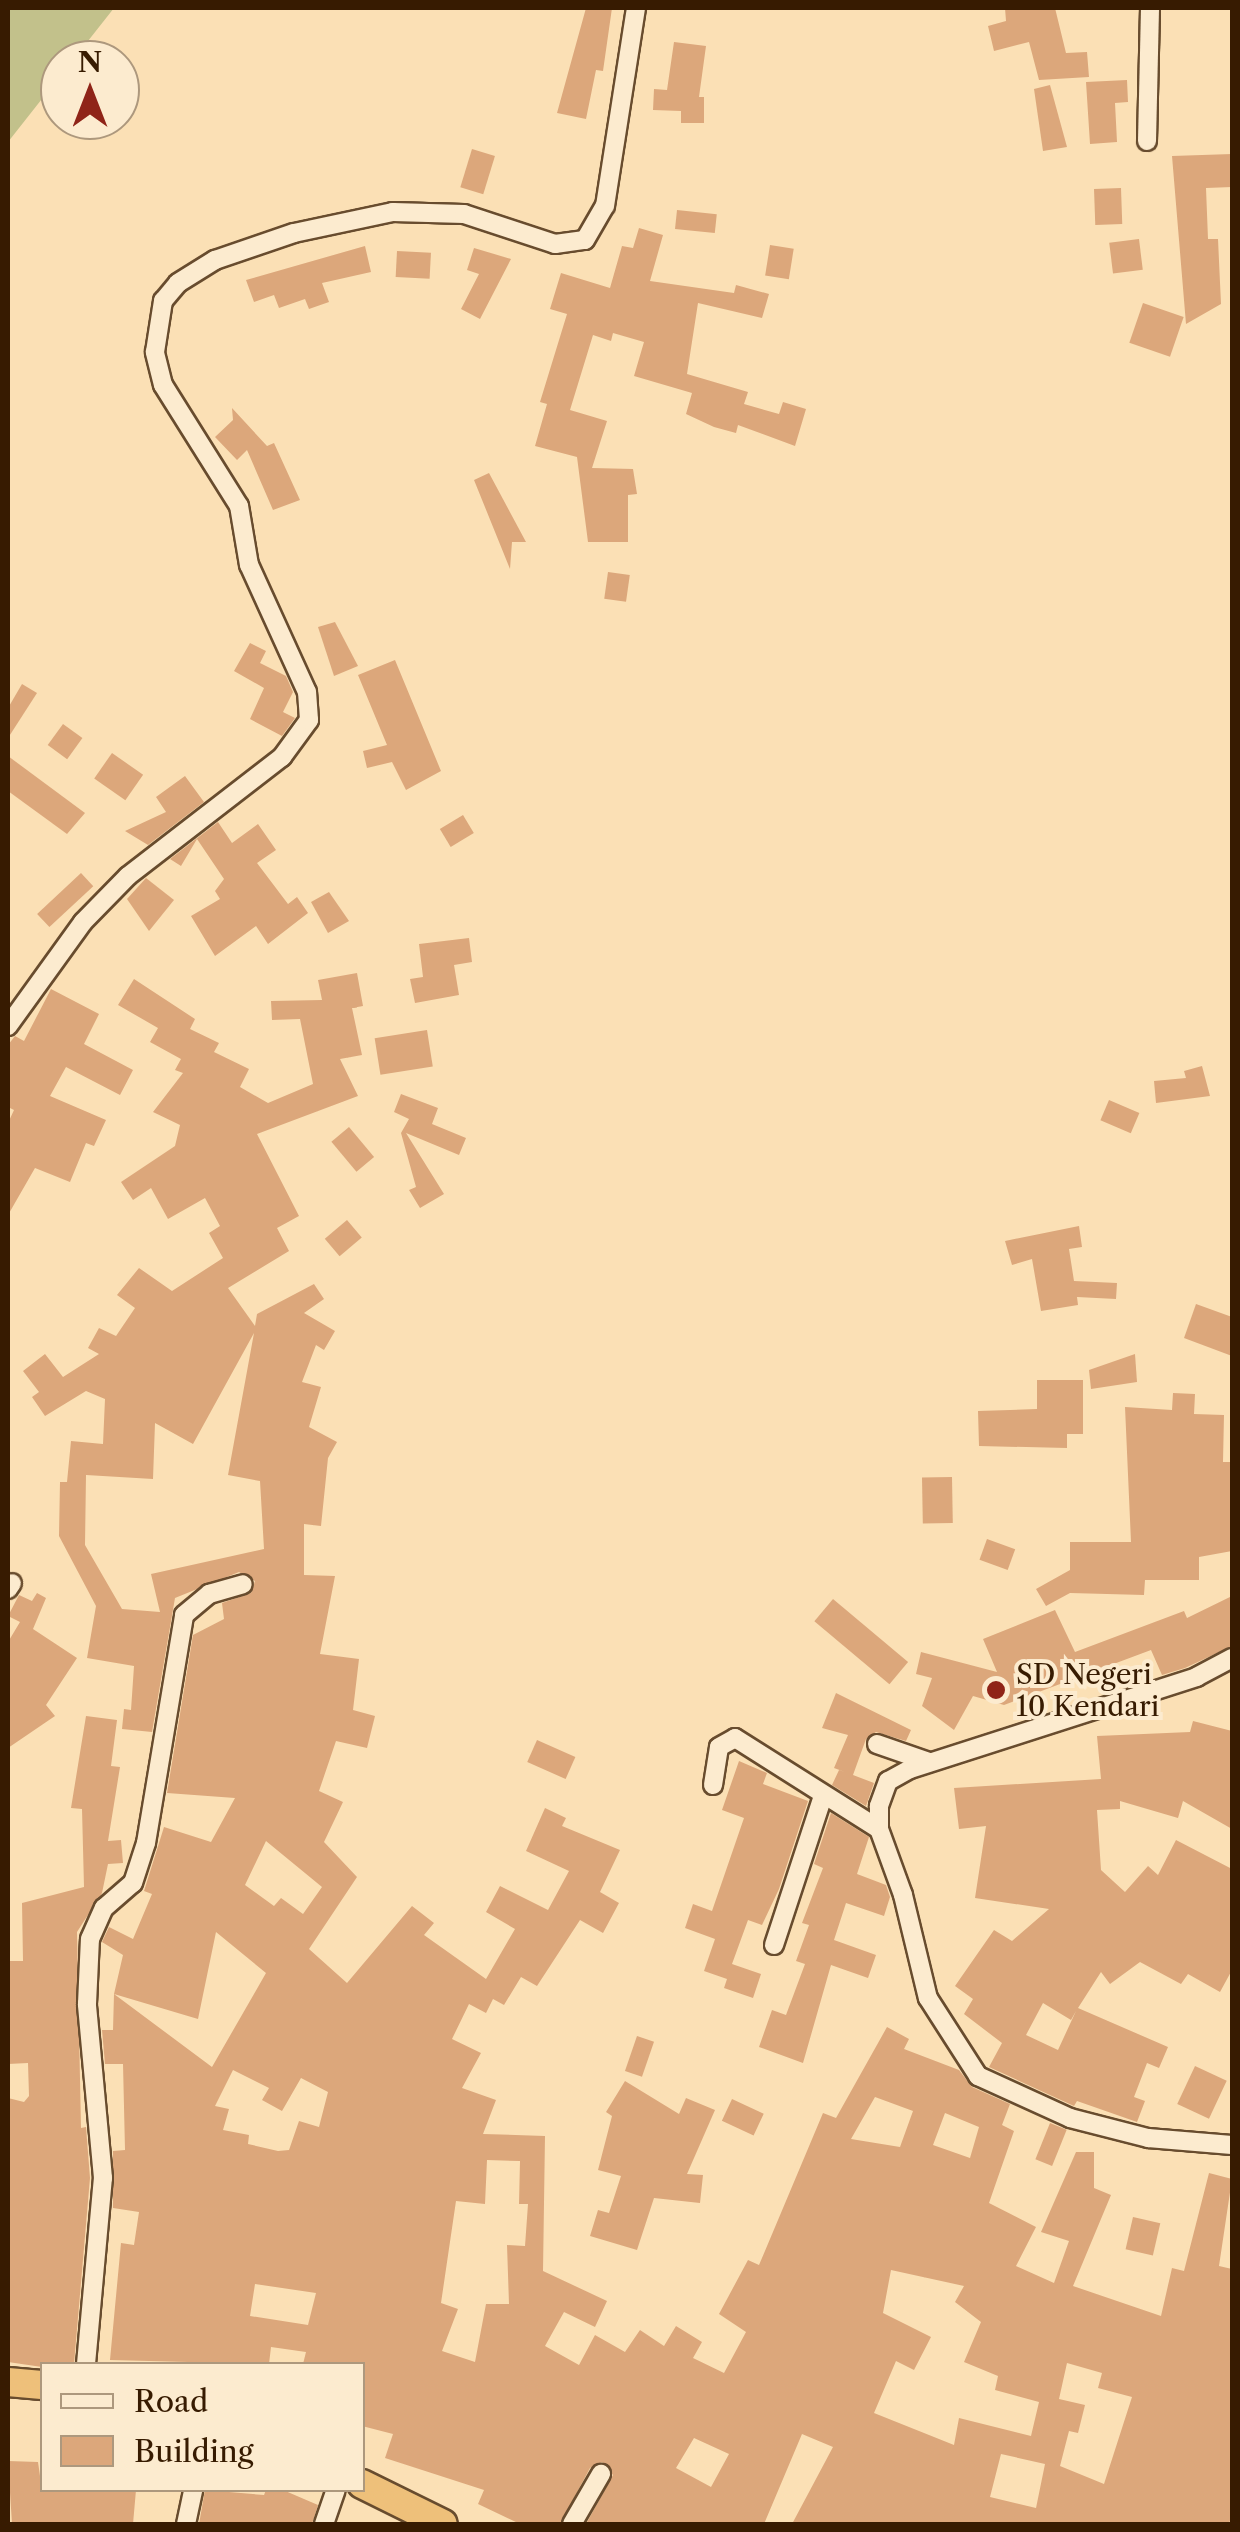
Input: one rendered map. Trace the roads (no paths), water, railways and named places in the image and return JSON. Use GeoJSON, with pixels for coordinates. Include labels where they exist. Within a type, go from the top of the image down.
{"type":"FeatureCollection","features":[{"type":"Feature","properties":{"kind":"highway"},"geometry":{"type":"LineString","coordinates":[[8,2382],[40,2386]]}},
{"type":"Feature","properties":{"kind":"highway"},"geometry":{"type":"LineString","coordinates":[[365,2485],[443,2524]]}},
{"type":"Feature","properties":{"kind":"street"},"geometry":{"type":"LineString","coordinates":[[8,1026],[83,922],[128,876],[298,744],[310,705],[249,565],[228,481],[163,384],[155,352],[163,301],[178,283],[216,260],[294,233],[393,212],[464,214],[555,244],[585,240],[604,206],[636,8]]}},
{"type":"Feature","properties":{"kind":"street"},"geometry":{"type":"LineString","coordinates":[[1146,141],[1150,8]]}},
{"type":"Feature","properties":{"kind":"street"},"geometry":{"type":"LineString","coordinates":[[86,2362],[103,2178],[87,2004],[90,1939],[104,1908],[132,1883],[146,1842],[184,1615],[209,1594],[244,1584]]}},
{"type":"Feature","properties":{"kind":"street"},"geometry":{"type":"LineString","coordinates":[[1232,1658],[1197,1677],[930,1762],[888,1780],[881,1790],[879,1829],[913,1928],[928,1998],[978,2076],[1032,2105],[1128,2133],[1232,2145]]}},
{"type":"Feature","properties":{"kind":"street"},"geometry":{"type":"LineString","coordinates":[[713,1786],[719,1748],[735,1738],[879,1829]]}},
{"type":"Feature","properties":{"kind":"street"},"geometry":{"type":"LineString","coordinates":[[877,1744],[930,1762]]}},
{"type":"Feature","properties":{"kind":"street"},"geometry":{"type":"LineString","coordinates":[[774,1945],[823,1796]]}},
{"type":"Feature","properties":{"kind":"street"},"geometry":{"type":"LineString","coordinates":[[572,2524],[601,2474]]}},
{"type":"Feature","properties":{"kind":"street"},"geometry":{"type":"LineString","coordinates":[[186,2524],[193,2492]]}},
{"type":"Feature","properties":{"kind":"street"},"geometry":{"type":"LineString","coordinates":[[324,2524],[335,2492]]}},
{"type":"Feature","properties":{"kind":"place","name":"SD Negeri 10 Kendari"},"geometry":{"type":"Point","coordinates":[996,1690]}}]}
